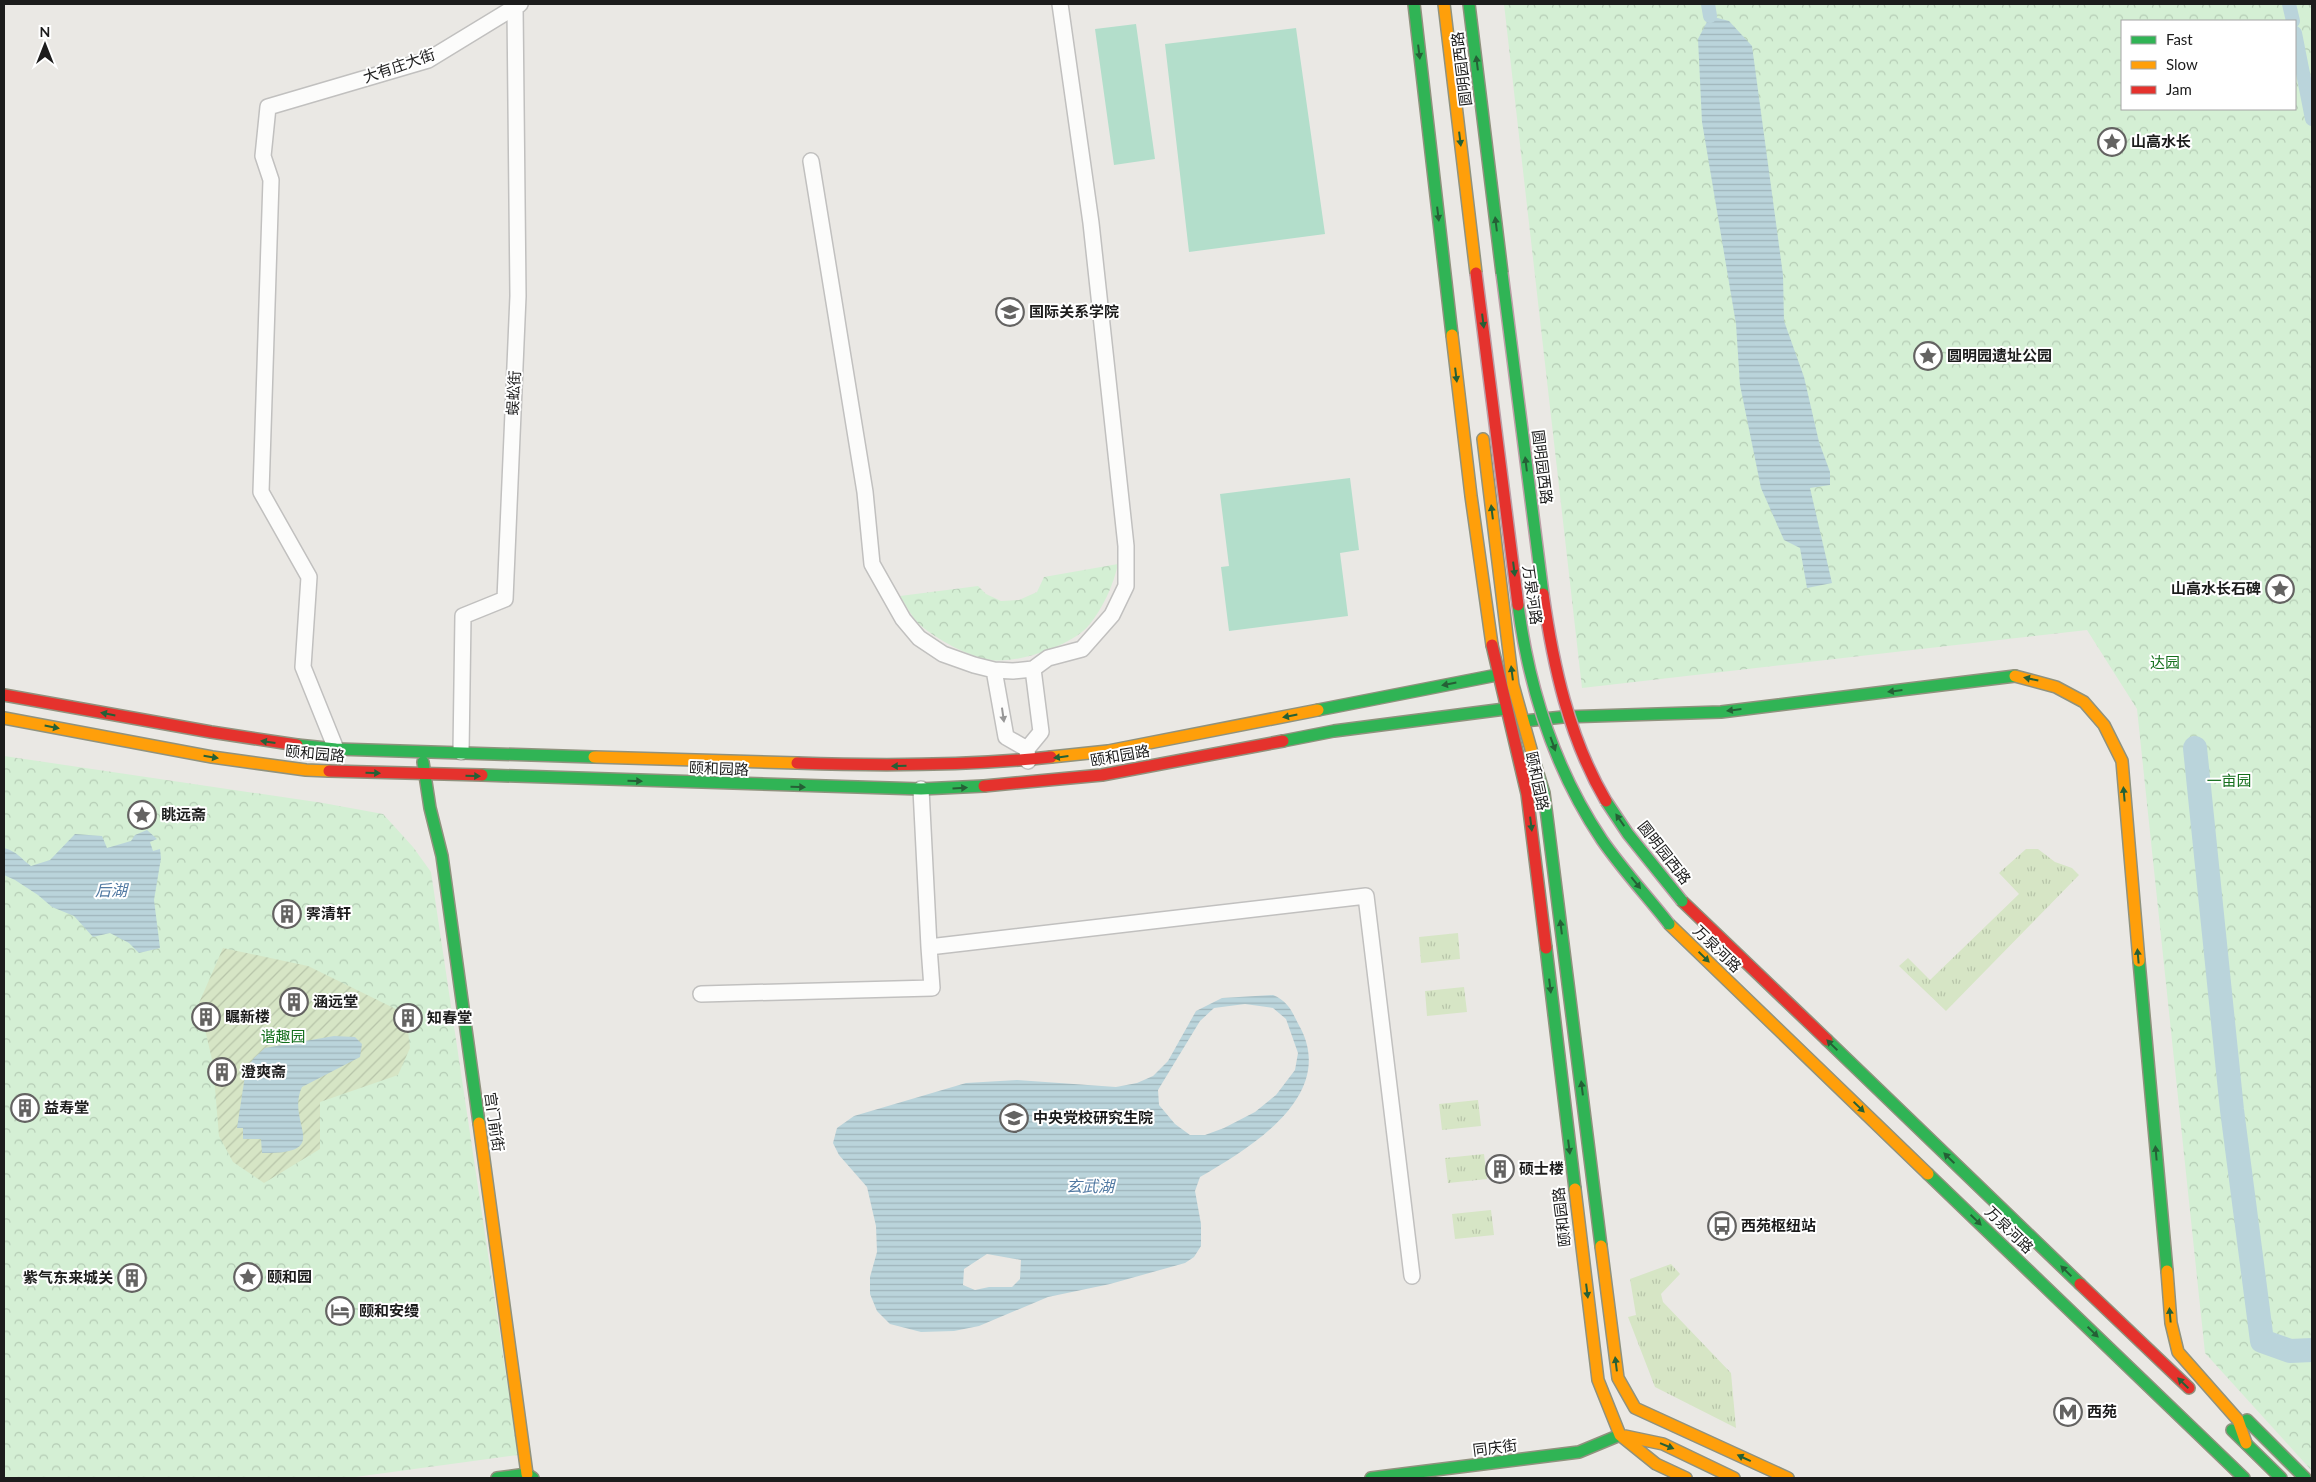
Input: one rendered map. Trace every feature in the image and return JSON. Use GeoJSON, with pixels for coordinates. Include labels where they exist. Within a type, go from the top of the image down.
{"type":"FeatureCollection","features":[{"type":"Feature","properties":{"kind":"main road"},"geometry":{"type":"LineString","coordinates":[[1414,4],[1455,368],[1497,675],[1505,709],[1524,721],[1563,717],[1720,712],[2018,676],[2051,684],[2073,693],[2101,719],[2111,734],[2122,761],[2171,1323],[2178,1352],[2238,1420],[2246,1443]]}},
{"type":"Feature","properties":{"kind":"main road","name":"圆明园西路"},"geometry":{"type":"LineString","coordinates":[[1444,4],[1476,273]]}},
{"type":"Feature","properties":{"kind":"main road","name":"圆明园西路"},"geometry":{"type":"LineString","coordinates":[[1469,4],[1546,626],[1559,685],[1580,745],[1600,791],[1622,824],[1682,900]]}},
{"type":"Feature","properties":{"kind":"main road","name":"万泉河路"},"geometry":{"type":"LineString","coordinates":[[1476,273],[1521,627],[1534,692],[1557,757],[1581,805],[1603,841],[1669,924],[2244,1478]]}},
{"type":"Feature","properties":{"kind":"main road"},"geometry":{"type":"LineString","coordinates":[[1482,428],[1513,685],[1524,721]]}},
{"type":"Feature","properties":{"kind":"main road"},"geometry":{"type":"LineString","coordinates":[[1497,675],[1524,721]]}},
{"type":"Feature","properties":{"kind":"main road","name":"颐和园路"},"geometry":{"type":"LineString","coordinates":[[4,695],[215,734],[336,749],[890,766],[1028,755],[1108,751],[1497,675]]}},
{"type":"Feature","properties":{"kind":"main road","name":"颐和园路"},"geometry":{"type":"LineString","coordinates":[[4,718],[221,758],[306,770],[921,790],[1102,775],[1334,731],[1505,709],[1527,794],[1598,1380],[1620,1435],[1656,1464],[1686,1478]]}},
{"type":"Feature","properties":{"kind":"main road","name":"颐和园路"},"geometry":{"type":"LineString","coordinates":[[1524,721],[1544,792],[1618,1378],[1635,1408]]}},
{"type":"Feature","properties":{"kind":"main road","name":"宫门前街"},"geometry":{"type":"LineString","coordinates":[[421,751],[424,774],[442,856],[530,1476]]}},
{"type":"Feature","properties":{"kind":"main road","name":"万泉河路"},"geometry":{"type":"LineString","coordinates":[[1682,900],[2196,1395]]}},
{"type":"Feature","properties":{"kind":"main road"},"geometry":{"type":"LineString","coordinates":[[1734,1478],[1663,1444],[1620,1435],[1635,1408],[1788,1478]]}},
{"type":"Feature","properties":{"kind":"main road"},"geometry":{"type":"LineString","coordinates":[[2247,1420],[2305,1478]]}},
{"type":"Feature","properties":{"kind":"main road"},"geometry":{"type":"LineString","coordinates":[[2224,1423],[2281,1478]]}},
{"type":"Feature","properties":{"kind":"main road","name":"同庆街"},"geometry":{"type":"LineString","coordinates":[[1371,1478],[1579,1452],[1620,1435]]}},
{"type":"Feature","properties":{"kind":"main road"},"geometry":{"type":"LineString","coordinates":[[497,1478],[530,1476]]}},
{"type":"Feature","properties":{"kind":"street"},"geometry":{"type":"LineString","coordinates":[[811,161],[865,492],[872,564],[904,619],[919,638],[943,654],[974,666],[1014,672],[1033,669],[1048,658],[1082,649],[1112,615],[1126,586],[1125,527],[1091,223],[1060,4]]}},
{"type":"Feature","properties":{"kind":"street","name":"大有庄大街"},"geometry":{"type":"LineString","coordinates":[[336,749],[303,667],[309,577],[261,492],[271,180],[262,156],[268,107],[428,60],[517,5]]}},
{"type":"Feature","properties":{"kind":"street","name":"蜈蚣街"},"geometry":{"type":"LineString","coordinates":[[461,752],[463,616],[505,599],[518,296],[517,5]]}},
{"type":"Feature","properties":{"kind":"street"},"geometry":{"type":"LineString","coordinates":[[994,670],[1006,737],[1028,755],[1041,732],[1033,669]]}},
{"type":"Feature","properties":{"kind":"street"},"geometry":{"type":"LineString","coordinates":[[700,994],[932,988],[921,790]]}},
{"type":"Feature","properties":{"kind":"street"},"geometry":{"type":"LineString","coordinates":[[929,947],[1366,896],[1412,1276]]}},
{"type":"Feature","properties":{"kind":"green space","name":"圆明园遗址公园"},"geometry":{"type":"Polygon","coordinates":[[[1504,4],[2312,4],[2312,1471],[2205,1353],[2137,709],[2087,630],[1582,688],[1504,4]]]}},
{"type":"Feature","properties":{"kind":"green space"},"geometry":{"type":"Polygon","coordinates":[[[1136,24],[1155,159],[1114,165],[1095,29],[1136,24]]]}},
{"type":"Feature","properties":{"kind":"green space"},"geometry":{"type":"Polygon","coordinates":[[[1296,28],[1325,234],[1189,252],[1165,44],[1296,28]]]}},
{"type":"Feature","properties":{"kind":"green space"},"geometry":{"type":"Polygon","coordinates":[[[1350,478],[1359,550],[1340,553],[1348,616],[1229,631],[1221,567],[1229,566],[1220,494],[1350,478]]]}},
{"type":"Feature","properties":{"kind":"green space"},"geometry":{"type":"Polygon","coordinates":[[[1118,564],[1103,604],[1089,625],[1081,633],[1043,652],[1002,661],[973,655],[953,647],[935,636],[917,622],[900,596],[978,586],[986,594],[1001,601],[1019,600],[1037,592],[1044,577],[1118,564]]]}},
{"type":"Feature","properties":{"kind":"green space","name":"颐和园"},"geometry":{"type":"Polygon","coordinates":[[[4,756],[323,803],[383,814],[413,847],[431,872],[518,1455],[348,1478],[4,1478],[4,756]]]}},
{"type":"Feature","properties":{"kind":"green space"},"geometry":{"type":"Polygon","coordinates":[[[2026,849],[2038,849],[2055,862],[2072,868],[2079,875],[1946,1011],[1899,966],[1908,958],[1930,980],[2019,894],[1999,873],[2026,849]]]}},
{"type":"Feature","properties":{"kind":"green space"},"geometry":{"type":"Polygon","coordinates":[[[1458,933],[1460,959],[1421,963],[1419,937],[1458,933]]]}},
{"type":"Feature","properties":{"kind":"green space","name":"谐趣园"},"geometry":{"type":"Polygon","coordinates":[[[223,948],[308,966],[406,1014],[410,1048],[398,1075],[320,1102],[320,1149],[264,1183],[233,1162],[219,1136],[213,1064],[199,1003],[223,948]]]}},
{"type":"Feature","properties":{"kind":"green space"},"geometry":{"type":"Polygon","coordinates":[[[1464,987],[1467,1012],[1427,1016],[1425,991],[1464,987]]]}},
{"type":"Feature","properties":{"kind":"green space"},"geometry":{"type":"Polygon","coordinates":[[[1478,1100],[1481,1126],[1442,1130],[1439,1104],[1478,1100]]]}},
{"type":"Feature","properties":{"kind":"green space"},"geometry":{"type":"Polygon","coordinates":[[[1484,1154],[1487,1179],[1448,1183],[1445,1158],[1484,1154]]]}},
{"type":"Feature","properties":{"kind":"green space"},"geometry":{"type":"Polygon","coordinates":[[[1491,1210],[1494,1235],[1455,1239],[1452,1214],[1491,1210]]]}},
{"type":"Feature","properties":{"kind":"green space"},"geometry":{"type":"Polygon","coordinates":[[[1671,1264],[1680,1274],[1661,1294],[1663,1302],[1731,1373],[1736,1428],[1655,1387],[1628,1317],[1636,1315],[1630,1279],[1671,1264]]]}},
{"type":"Feature","properties":{"kind":"water"},"geometry":{"type":"Polygon","coordinates":[[[1710,16],[1729,21],[1752,46],[1783,275],[1784,321],[1804,377],[1819,442],[1830,472],[1830,485],[1810,488],[1832,583],[1807,588],[1800,548],[1784,540],[1761,488],[1740,385],[1736,324],[1702,122],[1698,39],[1710,16]]]}},
{"type":"Feature","properties":{"kind":"water","name":"后湖"},"geometry":{"type":"Polygon","coordinates":[[[147,830],[157,839],[150,842],[153,851],[160,849],[161,858],[154,900],[160,948],[139,953],[129,943],[110,933],[93,937],[74,916],[52,907],[38,895],[4,875],[4,848],[16,853],[31,866],[50,860],[75,834],[102,836],[107,848],[131,841],[135,835],[147,830]]]}},
{"type":"Feature","properties":{"kind":"water","name":"玄武湖"},"geometry":{"type":"Polygon","coordinates":[[[1273,995],[1283,1001],[1290,1009],[1301,1029],[1308,1054],[1307,1077],[1297,1098],[1282,1118],[1242,1151],[1200,1177],[1195,1191],[1201,1224],[1201,1246],[1194,1257],[1185,1263],[1110,1284],[1048,1297],[979,1326],[954,1331],[921,1332],[890,1324],[877,1311],[870,1294],[870,1277],[877,1252],[876,1226],[867,1187],[839,1155],[833,1143],[837,1128],[854,1116],[966,1083],[1017,1080],[1116,1087],[1137,1083],[1153,1076],[1168,1061],[1196,1011],[1222,998],[1273,995]],[[1245,1004],[1214,1008],[1200,1021],[1158,1090],[1159,1105],[1175,1124],[1190,1135],[1205,1135],[1224,1128],[1255,1112],[1276,1095],[1295,1070],[1298,1053],[1286,1019],[1273,1008],[1245,1004]],[[987,1254],[964,1269],[963,1285],[975,1290],[989,1287],[1012,1287],[1020,1279],[1021,1260],[987,1254]]]}},
{"type":"Feature","properties":{"kind":"water"},"geometry":{"type":"Polygon","coordinates":[[[334,1036],[355,1037],[362,1044],[360,1057],[302,1087],[298,1100],[303,1134],[302,1142],[297,1148],[284,1152],[262,1153],[261,1139],[243,1139],[243,1128],[237,1128],[246,1069],[254,1058],[265,1048],[334,1036]]]}},
{"type":"Feature","properties":{"kind":"waterway"},"geometry":{"type":"LineString","coordinates":[[1708,4],[1710,16]]}},
{"type":"Feature","properties":{"kind":"waterway"},"geometry":{"type":"LineString","coordinates":[[2289,4],[2293,20]]}},
{"type":"Feature","properties":{"kind":"waterway"},"geometry":{"type":"LineString","coordinates":[[2296,38],[2312,119]]}},
{"type":"Feature","properties":{"kind":"waterway"},"geometry":{"type":"LineString","coordinates":[[2195,748],[2232,1110],[2262,1341],[2290,1351],[2312,1350]]}},
{"type":"Feature","properties":{"kind":"traffic: fast"},"geometry":{"type":"LineString","coordinates":[[1414,4],[1452,335]]}},
{"type":"Feature","properties":{"kind":"traffic: fast"},"geometry":{"type":"LineString","coordinates":[[1469,4],[1502,273]]}},
{"type":"Feature","properties":{"kind":"traffic: fast"},"geometry":{"type":"LineString","coordinates":[[1502,273],[1543,594]]}},
{"type":"Feature","properties":{"kind":"traffic: fast"},"geometry":{"type":"LineString","coordinates":[[1518,605],[1529,667],[1537,698],[1546,728],[1571,786],[1602,840],[1669,924]]}},
{"type":"Feature","properties":{"kind":"traffic: fast"},"geometry":{"type":"LineString","coordinates":[[1318,710],[1497,675]]}},
{"type":"Feature","properties":{"kind":"traffic: fast"},"geometry":{"type":"LineString","coordinates":[[1524,721],[1563,717],[1721,712],[2015,676]]}},
{"type":"Feature","properties":{"kind":"traffic: fast"},"geometry":{"type":"LineString","coordinates":[[1283,741],[1334,731],[1505,709]]}},
{"type":"Feature","properties":{"kind":"traffic: fast"},"geometry":{"type":"LineString","coordinates":[[297,745],[336,749],[594,757]]}},
{"type":"Feature","properties":{"kind":"traffic: fast"},"geometry":{"type":"LineString","coordinates":[[423,762],[430,808],[442,856],[479,1123]]}},
{"type":"Feature","properties":{"kind":"traffic: fast"},"geometry":{"type":"LineString","coordinates":[[1536,767],[1544,793],[1601,1246]]}},
{"type":"Feature","properties":{"kind":"traffic: fast"},"geometry":{"type":"LineString","coordinates":[[482,775],[921,789],[984,786]]}},
{"type":"Feature","properties":{"kind":"traffic: fast"},"geometry":{"type":"LineString","coordinates":[[1606,801],[1628,834],[1682,901]]}},
{"type":"Feature","properties":{"kind":"traffic: fast"},"geometry":{"type":"LineString","coordinates":[[1546,948],[1575,1189]]}},
{"type":"Feature","properties":{"kind":"traffic: fast"},"geometry":{"type":"LineString","coordinates":[[2139,961],[2167,1271]]}},
{"type":"Feature","properties":{"kind":"traffic: fast"},"geometry":{"type":"LineString","coordinates":[[1827,1040],[2080,1284]]}},
{"type":"Feature","properties":{"kind":"traffic: fast"},"geometry":{"type":"LineString","coordinates":[[1928,1174],[2244,1478]]}},
{"type":"Feature","properties":{"kind":"traffic: fast"},"geometry":{"type":"LineString","coordinates":[[2247,1420],[2305,1478]]}},
{"type":"Feature","properties":{"kind":"traffic: fast"},"geometry":{"type":"LineString","coordinates":[[2232,1430],[2281,1478]]}},
{"type":"Feature","properties":{"kind":"traffic: fast"},"geometry":{"type":"LineString","coordinates":[[1371,1478],[1579,1452],[1620,1435]]}},
{"type":"Feature","properties":{"kind":"traffic: fast"},"geometry":{"type":"LineString","coordinates":[[497,1478],[527,1474],[533,1478]]}},
{"type":"Feature","properties":{"kind":"traffic: slow"},"geometry":{"type":"LineString","coordinates":[[1444,4],[1476,273]]}},
{"type":"Feature","properties":{"kind":"traffic: slow"},"geometry":{"type":"LineString","coordinates":[[1452,335],[1471,496],[1492,645]]}},
{"type":"Feature","properties":{"kind":"traffic: slow"},"geometry":{"type":"LineString","coordinates":[[1483,439],[1513,685],[1536,767]]}},
{"type":"Feature","properties":{"kind":"traffic: slow"},"geometry":{"type":"LineString","coordinates":[[2015,676],[2056,687],[2084,702],[2104,725],[2122,761],[2139,961]]}},
{"type":"Feature","properties":{"kind":"traffic: slow"},"geometry":{"type":"LineString","coordinates":[[1051,757],[1108,751],[1318,710]]}},
{"type":"Feature","properties":{"kind":"traffic: slow"},"geometry":{"type":"LineString","coordinates":[[4,718],[212,757],[306,770],[329,771]]}},
{"type":"Feature","properties":{"kind":"traffic: slow"},"geometry":{"type":"LineString","coordinates":[[594,757],[797,763]]}},
{"type":"Feature","properties":{"kind":"traffic: slow"},"geometry":{"type":"LineString","coordinates":[[1669,924],[1928,1174]]}},
{"type":"Feature","properties":{"kind":"traffic: slow"},"geometry":{"type":"LineString","coordinates":[[479,1123],[527,1474]]}},
{"type":"Feature","properties":{"kind":"traffic: slow"},"geometry":{"type":"LineString","coordinates":[[1575,1189],[1598,1380],[1620,1435],[1656,1464],[1686,1478]]}},
{"type":"Feature","properties":{"kind":"traffic: slow"},"geometry":{"type":"LineString","coordinates":[[1601,1246],[1618,1378],[1635,1408],[1788,1478]]}},
{"type":"Feature","properties":{"kind":"traffic: slow"},"geometry":{"type":"LineString","coordinates":[[2167,1271],[2171,1323],[2178,1352],[2238,1420],[2246,1443]]}},
{"type":"Feature","properties":{"kind":"traffic: slow"},"geometry":{"type":"LineString","coordinates":[[1625,1436],[1663,1444],[1734,1478]]}},
{"type":"Feature","properties":{"kind":"traffic: jam"},"geometry":{"type":"LineString","coordinates":[[1476,273],[1518,605]]}},
{"type":"Feature","properties":{"kind":"traffic: jam"},"geometry":{"type":"LineString","coordinates":[[1543,594],[1552,647],[1572,727],[1593,777],[1606,801]]}},
{"type":"Feature","properties":{"kind":"traffic: jam"},"geometry":{"type":"LineString","coordinates":[[1492,645],[1527,794],[1546,948]]}},
{"type":"Feature","properties":{"kind":"traffic: jam"},"geometry":{"type":"LineString","coordinates":[[4,695],[211,732],[297,745]]}},
{"type":"Feature","properties":{"kind":"traffic: jam"},"geometry":{"type":"LineString","coordinates":[[984,786],[1102,775],[1283,741]]}},
{"type":"Feature","properties":{"kind":"traffic: jam"},"geometry":{"type":"LineString","coordinates":[[797,763],[924,764],[1051,757]]}},
{"type":"Feature","properties":{"kind":"traffic: jam"},"geometry":{"type":"LineString","coordinates":[[329,771],[482,775]]}},
{"type":"Feature","properties":{"kind":"traffic: jam"},"geometry":{"type":"LineString","coordinates":[[1682,901],[1827,1040]]}},
{"type":"Feature","properties":{"kind":"traffic: jam"},"geometry":{"type":"LineString","coordinates":[[2080,1284],[2189,1388]]}},
{"type":"Feature","properties":{"kind":"place","name":"山高水长"},"geometry":{"type":"Point","coordinates":[2112,142]}},
{"type":"Feature","properties":{"kind":"place","name":"国际关系学院"},"geometry":{"type":"Point","coordinates":[1010,312]}},
{"type":"Feature","properties":{"kind":"place","name":"圆明园遗址公园"},"geometry":{"type":"Point","coordinates":[1928,356]}},
{"type":"Feature","properties":{"kind":"place","name":"山高水长石碑"},"geometry":{"type":"Point","coordinates":[2280,589]}},
{"type":"Feature","properties":{"kind":"place","name":"眺远斋"},"geometry":{"type":"Point","coordinates":[142,815]}},
{"type":"Feature","properties":{"kind":"place","name":"霁清轩"},"geometry":{"type":"Point","coordinates":[287,914]}},
{"type":"Feature","properties":{"kind":"place","name":"涵远堂"},"geometry":{"type":"Point","coordinates":[294,1002]}},
{"type":"Feature","properties":{"kind":"place","name":"瞩新楼"},"geometry":{"type":"Point","coordinates":[206,1017]}},
{"type":"Feature","properties":{"kind":"place","name":"知春堂"},"geometry":{"type":"Point","coordinates":[408,1018]}},
{"type":"Feature","properties":{"kind":"place","name":"澄爽斋"},"geometry":{"type":"Point","coordinates":[222,1072]}},
{"type":"Feature","properties":{"kind":"place","name":"益寿堂"},"geometry":{"type":"Point","coordinates":[25,1108]}},
{"type":"Feature","properties":{"kind":"place","name":"中央党校研究生院"},"geometry":{"type":"Point","coordinates":[1014,1118]}},
{"type":"Feature","properties":{"kind":"place","name":"硕士楼"},"geometry":{"type":"Point","coordinates":[1500,1169]}},
{"type":"Feature","properties":{"kind":"place","name":"西苑枢纽站"},"geometry":{"type":"Point","coordinates":[1722,1226]}},
{"type":"Feature","properties":{"kind":"place","name":"颐和园"},"geometry":{"type":"Point","coordinates":[248,1277]}},
{"type":"Feature","properties":{"kind":"place","name":"紫气东来城关"},"geometry":{"type":"Point","coordinates":[132,1278]}},
{"type":"Feature","properties":{"kind":"place","name":"颐和安缦"},"geometry":{"type":"Point","coordinates":[340,1311]}},
{"type":"Feature","properties":{"kind":"place","name":"西苑"},"geometry":{"type":"Point","coordinates":[2068,1412]}},
{"type":"Feature","properties":{"kind":"park label","name":"达园"},"geometry":{"type":"Point","coordinates":[2165,663]}},
{"type":"Feature","properties":{"kind":"park label","name":"一亩园"},"geometry":{"type":"Point","coordinates":[2229,781]}}]}
